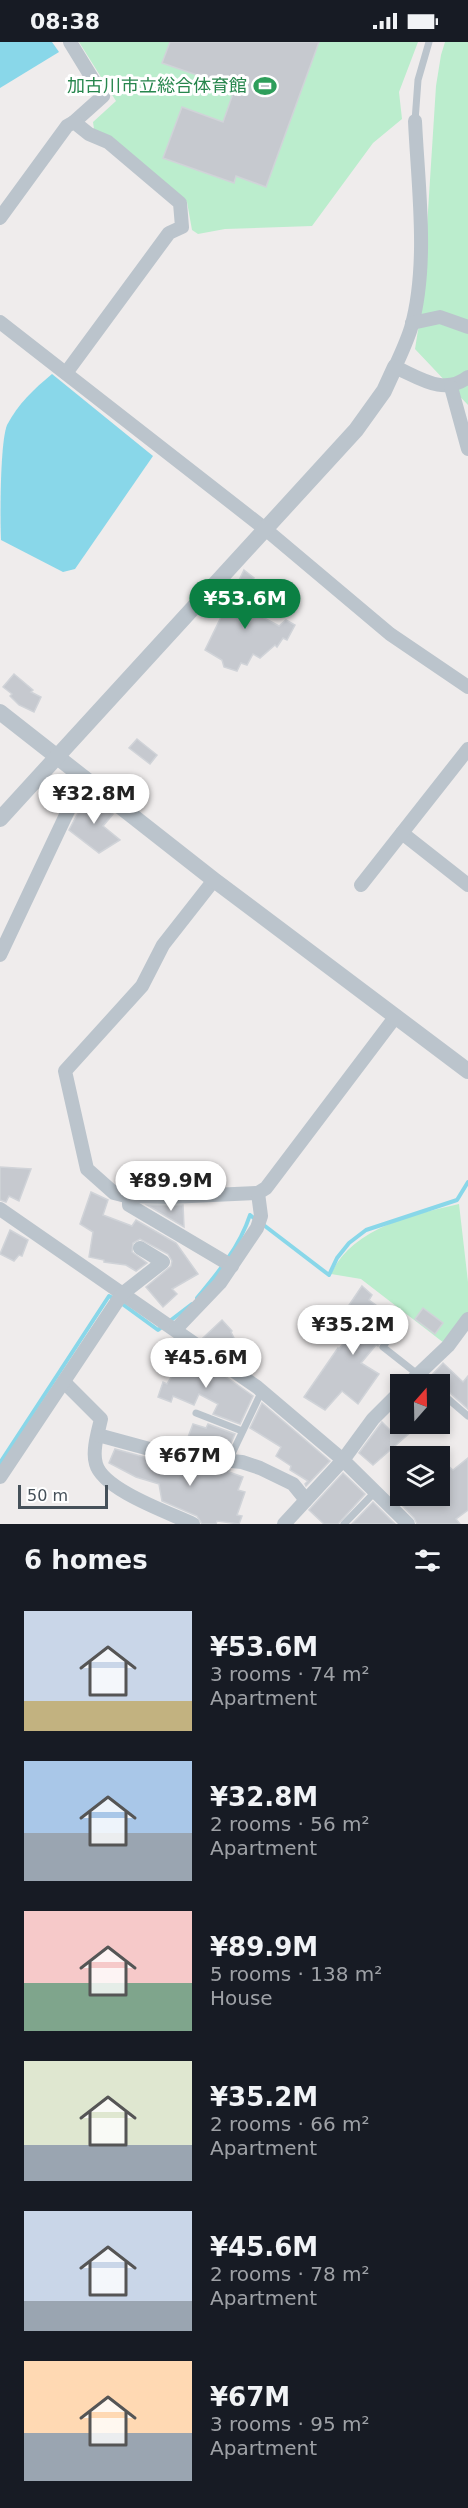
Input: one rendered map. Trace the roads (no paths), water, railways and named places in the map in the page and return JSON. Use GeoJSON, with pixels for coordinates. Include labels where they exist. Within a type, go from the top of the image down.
{"type":"FeatureCollection","features":[{"type":"Feature","properties":{"kind":"street"},"geometry":{"type":"LineString","coordinates":[[0,216],[67,126],[103,96],[70,42]]}},
{"type":"Feature","properties":{"kind":"street"},"geometry":{"type":"LineString","coordinates":[[0,819],[356,430],[384,391],[412,323],[418,290],[420,238],[415,121]]}},
{"type":"Feature","properties":{"kind":"street"},"geometry":{"type":"LineString","coordinates":[[66,372],[169,233],[182,227],[180,203],[108,142],[89,134],[74,122]]}},
{"type":"Feature","properties":{"kind":"street"},"geometry":{"type":"LineString","coordinates":[[412,323],[440,317],[468,327]]}},
{"type":"Feature","properties":{"kind":"street"},"geometry":{"type":"LineString","coordinates":[[0,322],[264,528],[390,634],[468,687]]}},
{"type":"Feature","properties":{"kind":"street"},"geometry":{"type":"LineString","coordinates":[[395,367],[441,386],[451,387],[468,377]]}},
{"type":"Feature","properties":{"kind":"street"},"geometry":{"type":"LineString","coordinates":[[451,387],[468,449]]}},
{"type":"Feature","properties":{"kind":"street"},"geometry":{"type":"LineString","coordinates":[[0,712],[214,880],[468,1071]]}},
{"type":"Feature","properties":{"kind":"street"},"geometry":{"type":"LineString","coordinates":[[361,885],[468,748]]}},
{"type":"Feature","properties":{"kind":"street"},"geometry":{"type":"LineString","coordinates":[[0,955],[84,777]]}},
{"type":"Feature","properties":{"kind":"street"},"geometry":{"type":"LineString","coordinates":[[402,833],[468,885]]}},
{"type":"Feature","properties":{"kind":"street"},"geometry":{"type":"LineString","coordinates":[[214,880],[163,945],[142,986],[65,1071],[87,1169],[114,1193],[129,1196],[170,1197],[258,1193],[266,1188],[396,1016]]}},
{"type":"Feature","properties":{"kind":"street"},"geometry":{"type":"LineString","coordinates":[[169,1325],[220,1283],[226,1263],[259,1222],[258,1193]]}},
{"type":"Feature","properties":{"kind":"street"},"geometry":{"type":"LineString","coordinates":[[129,1196],[129,1205],[226,1263]]}},
{"type":"Feature","properties":{"kind":"street"},"geometry":{"type":"LineString","coordinates":[[0,1209],[264,1392],[343,1460],[408,1524]]}},
{"type":"Feature","properties":{"kind":"street"},"geometry":{"type":"LineString","coordinates":[[0,1477],[122,1294],[163,1262],[140,1248]]}},
{"type":"Feature","properties":{"kind":"street"},"geometry":{"type":"LineString","coordinates":[[418,1374],[448,1346],[468,1318]]}},
{"type":"Feature","properties":{"kind":"street"},"geometry":{"type":"LineString","coordinates":[[64,1382],[101,1419],[96,1465],[106,1479],[122,1491],[193,1524]]}},
{"type":"Feature","properties":{"kind":"street"},"geometry":{"type":"LineString","coordinates":[[284,1524],[343,1460],[373,1419],[390,1402]]}},
{"type":"Feature","properties":{"kind":"street"},"geometry":{"type":"LineString","coordinates":[[98,1435],[179,1457],[186,1451],[260,1468],[293,1484],[306,1500]]}},
{"type":"Feature","properties":{"kind":"lane"},"geometry":{"type":"LineString","coordinates":[[415,121],[418,80],[429,42]]}},
{"type":"Feature","properties":{"kind":"lane"},"geometry":{"type":"LineString","coordinates":[[389,1338],[383,1347],[407,1374]]}},
{"type":"Feature","properties":{"kind":"lane"},"geometry":{"type":"LineString","coordinates":[[229,1460],[264,1392]]}},
{"type":"Feature","properties":{"kind":"lane"},"geometry":{"type":"LineString","coordinates":[[450,1401],[468,1416]]}},
{"type":"Feature","properties":{"kind":"lane"},"geometry":{"type":"LineString","coordinates":[[196,1413],[242,1431]]}},
{"type":"Feature","properties":{"kind":"lane"},"geometry":{"type":"LineString","coordinates":[[344,1524],[375,1492]]}},
{"type":"Feature","properties":{"kind":"water"},"geometry":{"type":"Polygon","coordinates":[[[0,42],[52,42],[59,52],[0,88],[0,42]]]}},
{"type":"Feature","properties":{"kind":"water"},"geometry":{"type":"Polygon","coordinates":[[[52,374],[153,456],[75,569],[63,572],[1,540],[2,463],[7,425],[27,397],[52,374]]]}},
{"type":"Feature","properties":{"kind":"waterway"},"geometry":{"type":"LineString","coordinates":[[261,1223],[329,1275],[337,1258],[349,1243],[366,1230],[457,1200],[468,1182]]}},
{"type":"Feature","properties":{"kind":"waterway"},"geometry":{"type":"LineString","coordinates":[[197,1298],[234,1248],[250,1215],[255,1219]]}},
{"type":"Feature","properties":{"kind":"waterway"},"geometry":{"type":"LineString","coordinates":[[0,1463],[109,1296],[115,1299]]}},
{"type":"Feature","properties":{"kind":"waterway"},"geometry":{"type":"LineString","coordinates":[[121,1303],[158,1330],[192,1304]]}},
{"type":"Feature","properties":{"kind":"place","name":"加古川市立総合体育館"},"geometry":{"type":"Point","coordinates":[265,86]}}]}
